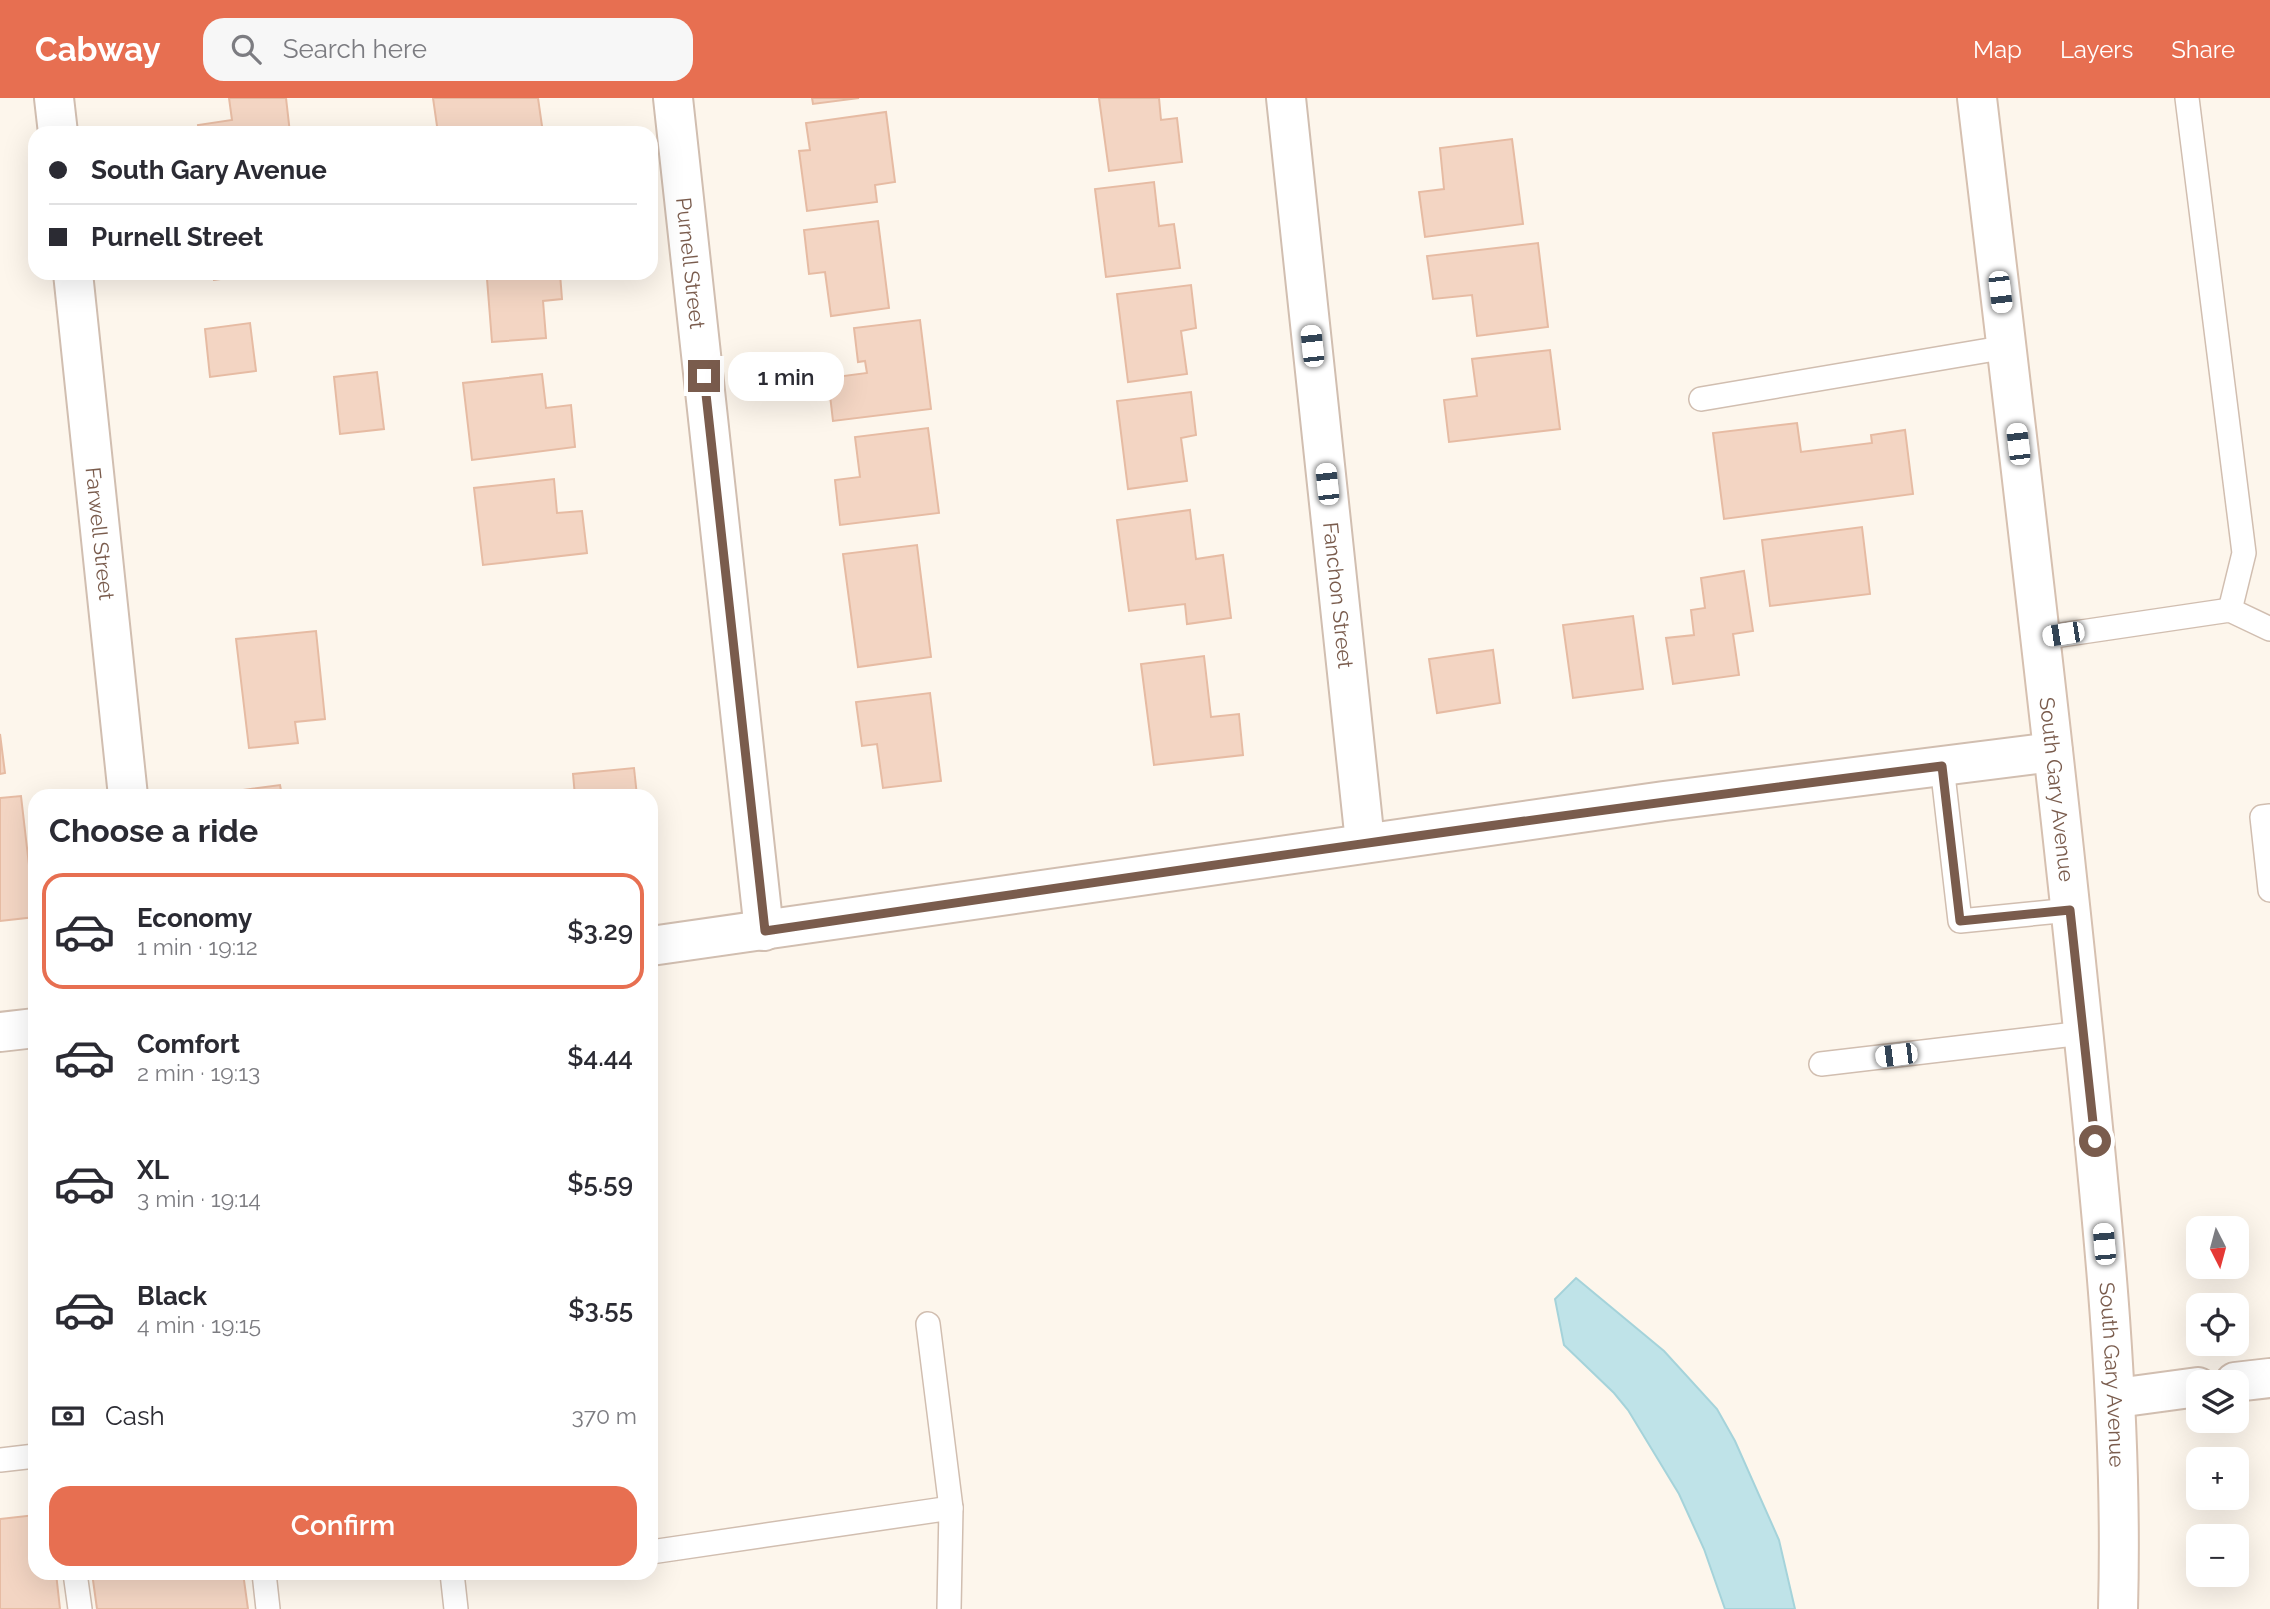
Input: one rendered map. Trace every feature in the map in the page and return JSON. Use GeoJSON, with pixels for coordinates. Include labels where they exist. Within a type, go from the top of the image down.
{"type":"FeatureCollection","features":[{"type":"Feature","properties":{"kind":"street"},"geometry":{"type":"LineString","coordinates":[[54,98],[57,126]]}},
{"type":"Feature","properties":{"kind":"street","name":"Purnell Street"},"geometry":{"type":"LineString","coordinates":[[673,98],[765,931]]}},
{"type":"Feature","properties":{"kind":"street","name":"Fanchon Street"},"geometry":{"type":"LineString","coordinates":[[1286,98],[1365,842]]}},
{"type":"Feature","properties":{"kind":"street","name":"South Gary Avenue"},"geometry":{"type":"LineString","coordinates":[[1978,98],[2041,638],[2083,1033],[2116,1398],[2118,1609]]}},
{"type":"Feature","properties":{"kind":"street","name":"Farwell Street"},"geometry":{"type":"LineString","coordinates":[[74,280],[127,789]]}},
{"type":"Feature","properties":{"kind":"street"},"geometry":{"type":"LineString","coordinates":[[658,945],[1650,802],[2053,752]]}},
{"type":"Feature","properties":{"kind":"street"},"geometry":{"type":"LineString","coordinates":[[0,1032],[28,1029]]}},
{"type":"Feature","properties":{"kind":"street"},"geometry":{"type":"LineString","coordinates":[[2249,1380],[2270,1378]]}},
{"type":"Feature","properties":{"kind":"street"},"geometry":{"type":"LineString","coordinates":[[2116,1398],[2186,1389]]}},
{"type":"Feature","properties":{"kind":"lane"},"geometry":{"type":"LineString","coordinates":[[2187,98],[2244,553],[2231,610]]}},
{"type":"Feature","properties":{"kind":"lane"},"geometry":{"type":"LineString","coordinates":[[1701,399],[2007,347]]}},
{"type":"Feature","properties":{"kind":"lane"},"geometry":{"type":"LineString","coordinates":[[2041,638],[2231,610],[2270,629]]}},
{"type":"Feature","properties":{"kind":"lane"},"geometry":{"type":"LineString","coordinates":[[1942,766],[1960,921],[2070,910]]}},
{"type":"Feature","properties":{"kind":"lane"},"geometry":{"type":"LineString","coordinates":[[2270,816],[2262,817],[2270,890]]}},
{"type":"Feature","properties":{"kind":"lane"},"geometry":{"type":"LineString","coordinates":[[1821,1064],[2083,1033]]}},
{"type":"Feature","properties":{"kind":"lane"},"geometry":{"type":"LineString","coordinates":[[928,1324],[951,1508],[949,1609]]}},
{"type":"Feature","properties":{"kind":"lane"},"geometry":{"type":"LineString","coordinates":[[0,1460],[28,1457]]}},
{"type":"Feature","properties":{"kind":"lane"},"geometry":{"type":"LineString","coordinates":[[658,1551],[951,1508]]}},
{"type":"Feature","properties":{"kind":"lane"},"geometry":{"type":"LineString","coordinates":[[76,1580],[80,1609]]}},
{"type":"Feature","properties":{"kind":"lane"},"geometry":{"type":"LineString","coordinates":[[265,1580],[268,1609]]}},
{"type":"Feature","properties":{"kind":"lane"},"geometry":{"type":"LineString","coordinates":[[453,1580],[456,1609]]}},
{"type":"Feature","properties":{"kind":"water"},"geometry":{"type":"Polygon","coordinates":[[[1576,1278],[1664,1351],[1717,1409],[1735,1441],[1779,1540],[1795,1609],[1725,1609],[1704,1549],[1679,1494],[1628,1410],[1564,1345],[1555,1299],[1576,1278]]]}},
{"type":"Feature","properties":{"kind":"building"},"geometry":{"type":"Polygon","coordinates":[[[229,98],[286,98],[289,126],[198,126],[232,120],[229,98]]]}},
{"type":"Feature","properties":{"kind":"building"},"geometry":{"type":"Polygon","coordinates":[[[433,98],[538,98],[542,126],[437,126],[433,98]]]}},
{"type":"Feature","properties":{"kind":"building"},"geometry":{"type":"Polygon","coordinates":[[[812,98],[859,98],[813,104],[812,98]]]}},
{"type":"Feature","properties":{"kind":"building"},"geometry":{"type":"Polygon","coordinates":[[[1099,98],[1159,98],[1161,120],[1177,118],[1182,162],[1109,171],[1099,98]]]}},
{"type":"Feature","properties":{"kind":"building"},"geometry":{"type":"Polygon","coordinates":[[[886,112],[895,182],[875,185],[877,202],[807,211],[799,151],[810,150],[806,123],[886,112]]]}},
{"type":"Feature","properties":{"kind":"building"},"geometry":{"type":"Polygon","coordinates":[[[1512,139],[1523,224],[1425,237],[1419,192],[1444,189],[1440,148],[1512,139]]]}},
{"type":"Feature","properties":{"kind":"building"},"geometry":{"type":"Polygon","coordinates":[[[1154,182],[1159,226],[1174,224],[1180,268],[1106,277],[1095,189],[1154,182]]]}},
{"type":"Feature","properties":{"kind":"building"},"geometry":{"type":"Polygon","coordinates":[[[878,221],[889,308],[831,316],[825,272],[809,274],[804,230],[878,221]]]}},
{"type":"Feature","properties":{"kind":"building"},"geometry":{"type":"Polygon","coordinates":[[[1538,243],[1548,327],[1477,336],[1472,295],[1433,299],[1427,256],[1538,243]]]}},
{"type":"Feature","properties":{"kind":"building"},"geometry":{"type":"Polygon","coordinates":[[[487,280],[560,280],[562,299],[543,301],[546,338],[492,342],[487,280]]]}},
{"type":"Feature","properties":{"kind":"building"},"geometry":{"type":"Polygon","coordinates":[[[1191,285],[1196,328],[1181,331],[1187,374],[1128,382],[1117,294],[1191,285]]]}},
{"type":"Feature","properties":{"kind":"building"},"geometry":{"type":"Polygon","coordinates":[[[920,320],[931,409],[833,421],[828,378],[867,373],[865,361],[858,362],[854,328],[920,320]]]}},
{"type":"Feature","properties":{"kind":"building"},"geometry":{"type":"Polygon","coordinates":[[[250,323],[256,371],[210,377],[205,329],[250,323]]]}},
{"type":"Feature","properties":{"kind":"building"},"geometry":{"type":"Polygon","coordinates":[[[1550,350],[1560,429],[1449,442],[1444,400],[1477,396],[1472,359],[1550,350]]]}},
{"type":"Feature","properties":{"kind":"building"},"geometry":{"type":"Polygon","coordinates":[[[377,372],[384,429],[340,434],[334,377],[377,372]]]}},
{"type":"Feature","properties":{"kind":"building"},"geometry":{"type":"Polygon","coordinates":[[[542,374],[546,408],[571,405],[575,447],[472,460],[463,383],[542,374]]]}},
{"type":"Feature","properties":{"kind":"building"},"geometry":{"type":"Polygon","coordinates":[[[1191,392],[1196,435],[1181,438],[1187,481],[1128,489],[1117,401],[1191,392]]]}},
{"type":"Feature","properties":{"kind":"building"},"geometry":{"type":"Polygon","coordinates":[[[1797,423],[1801,452],[1872,443],[1871,435],[1905,430],[1913,494],[1724,519],[1713,433],[1797,423]]]}},
{"type":"Feature","properties":{"kind":"building"},"geometry":{"type":"Polygon","coordinates":[[[928,428],[939,513],[840,525],[835,480],[860,477],[855,437],[928,428]]]}},
{"type":"Feature","properties":{"kind":"building"},"geometry":{"type":"Polygon","coordinates":[[[554,479],[557,513],[582,511],[587,553],[483,565],[474,488],[554,479]]]}},
{"type":"Feature","properties":{"kind":"building"},"geometry":{"type":"Polygon","coordinates":[[[1190,510],[1196,559],[1223,555],[1231,618],[1187,624],[1185,604],[1129,611],[1117,520],[1190,510]]]}},
{"type":"Feature","properties":{"kind":"building"},"geometry":{"type":"Polygon","coordinates":[[[1862,527],[1870,594],[1770,606],[1762,540],[1862,527]]]}},
{"type":"Feature","properties":{"kind":"building"},"geometry":{"type":"Polygon","coordinates":[[[917,545],[931,657],[858,667],[843,554],[917,545]]]}},
{"type":"Feature","properties":{"kind":"building"},"geometry":{"type":"Polygon","coordinates":[[[1744,571],[1753,631],[1733,634],[1739,675],[1673,684],[1666,638],[1694,635],[1691,610],[1705,608],[1701,578],[1744,571]]]}},
{"type":"Feature","properties":{"kind":"building"},"geometry":{"type":"Polygon","coordinates":[[[1633,616],[1643,689],[1573,698],[1563,625],[1633,616]]]}},
{"type":"Feature","properties":{"kind":"building"},"geometry":{"type":"Polygon","coordinates":[[[316,631],[325,719],[295,722],[298,743],[249,748],[236,639],[316,631]]]}},
{"type":"Feature","properties":{"kind":"building"},"geometry":{"type":"Polygon","coordinates":[[[1493,650],[1500,703],[1437,713],[1429,659],[1493,650]]]}},
{"type":"Feature","properties":{"kind":"building"},"geometry":{"type":"Polygon","coordinates":[[[1204,656],[1211,717],[1239,714],[1243,755],[1154,765],[1141,664],[1204,656]]]}},
{"type":"Feature","properties":{"kind":"building"},"geometry":{"type":"Polygon","coordinates":[[[930,693],[941,781],[883,788],[877,744],[862,746],[856,702],[930,693]]]}},
{"type":"Feature","properties":{"kind":"building"},"geometry":{"type":"Polygon","coordinates":[[[0,734],[5,773],[0,774],[0,734]]]}},
{"type":"Feature","properties":{"kind":"building"},"geometry":{"type":"Polygon","coordinates":[[[634,768],[636,789],[574,789],[573,774],[634,768]]]}},
{"type":"Feature","properties":{"kind":"building"},"geometry":{"type":"Polygon","coordinates":[[[280,785],[281,789],[250,789],[280,785]]]}},
{"type":"Feature","properties":{"kind":"building"},"geometry":{"type":"Polygon","coordinates":[[[21,796],[28,856],[28,918],[0,921],[0,798],[21,796]]]}},
{"type":"Feature","properties":{"kind":"building"},"geometry":{"type":"Polygon","coordinates":[[[28,1516],[28,1580],[57,1580],[60,1609],[0,1609],[0,1519],[28,1516]]]}},
{"type":"Feature","properties":{"kind":"building"},"geometry":{"type":"Polygon","coordinates":[[[93,1580],[244,1580],[248,1609],[97,1609],[93,1580]]]}},
{"type":"Feature","properties":{"kind":"route"},"geometry":{"type":"LineString","coordinates":[[704,376],[765,931],[1365,842],[1942,766],[1960,921],[2070,910],[2095,1141]]}}]}
